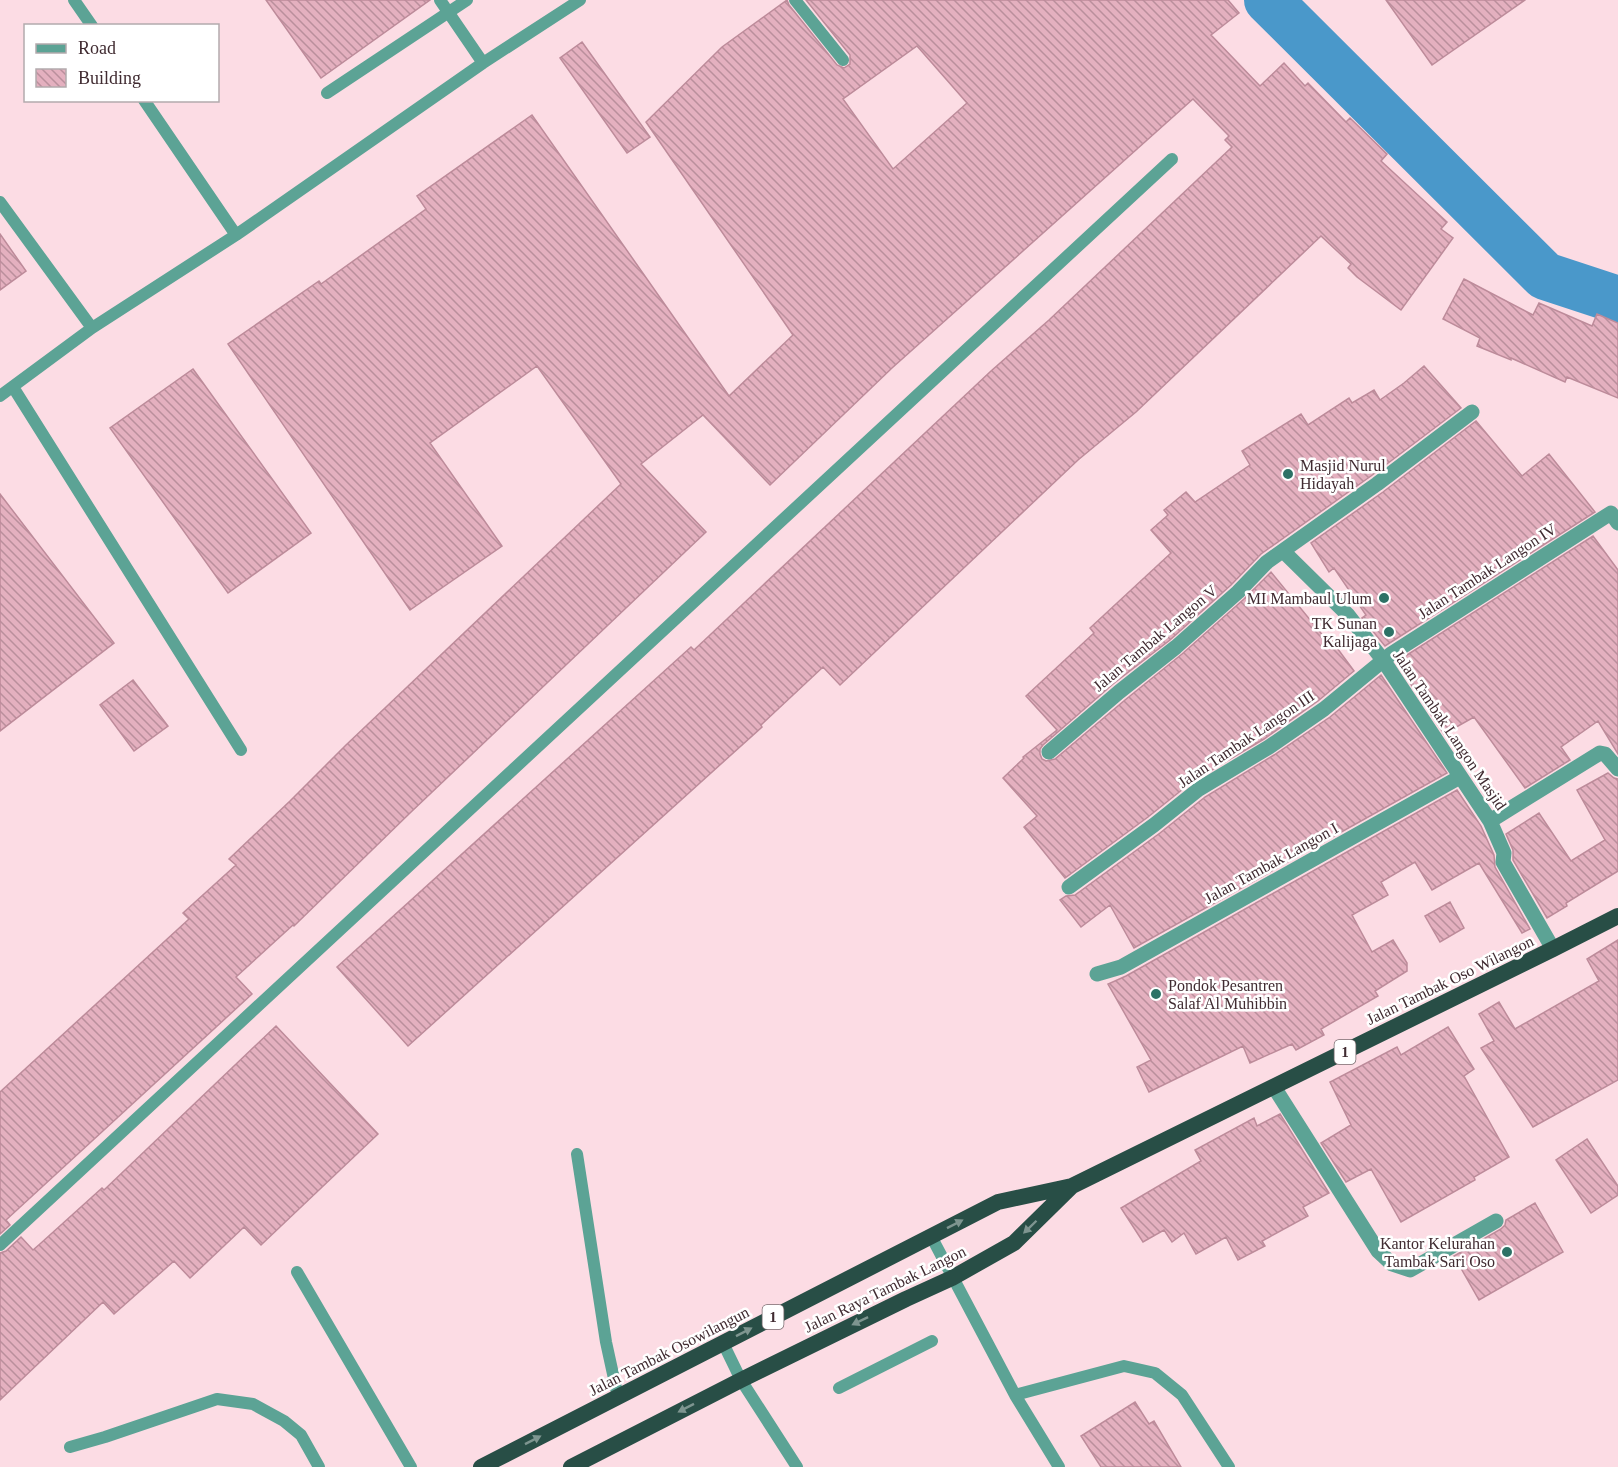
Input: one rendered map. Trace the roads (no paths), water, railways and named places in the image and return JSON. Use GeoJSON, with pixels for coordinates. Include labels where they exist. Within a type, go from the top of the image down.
{"type":"FeatureCollection","features":[{"type":"Feature","properties":{"kind":"highway","name":"Jalan Tambak Oso Wilangon"},"geometry":{"type":"LineString","coordinates":[[1072,1186],[1618,916]]}},
{"type":"Feature","properties":{"kind":"highway","name":"Jalan Tambak Osowilangun"},"geometry":{"type":"LineString","coordinates":[[481,1467],[998,1202],[1072,1186]]}},
{"type":"Feature","properties":{"kind":"highway","name":"Jalan Raya Tambak Langon"},"geometry":{"type":"LineString","coordinates":[[571,1467],[741,1380],[952,1278],[1014,1243],[1072,1186]]}},
{"type":"Feature","properties":{"kind":"street","name":"Jalan Tambak Langon V"},"geometry":{"type":"LineString","coordinates":[[1049,752],[1176,647],[1267,562],[1472,412]]}},
{"type":"Feature","properties":{"kind":"street","name":"Jalan Tambak Langon IV"},"geometry":{"type":"LineString","coordinates":[[1383,660],[1615,518]]}},
{"type":"Feature","properties":{"kind":"street","name":"Jalan Tambak Langon Masjid"},"geometry":{"type":"LineString","coordinates":[[1283,551],[1348,615],[1383,660],[1490,821],[1504,853],[1503,862],[1553,950]]}},
{"type":"Feature","properties":{"kind":"street","name":"Jalan Tambak Langon III"},"geometry":{"type":"LineString","coordinates":[[1070,887],[1199,789],[1269,747],[1324,710],[1383,660]]}},
{"type":"Feature","properties":{"kind":"street"},"geometry":{"type":"LineString","coordinates":[[1490,821],[1600,753],[1605,754],[1618,769]]}},
{"type":"Feature","properties":{"kind":"street","name":"Jalan Tambak Langon I"},"geometry":{"type":"LineString","coordinates":[[1097,974],[1120,967],[1460,777]]}},
{"type":"Feature","properties":{"kind":"street"},"geometry":{"type":"LineString","coordinates":[[1274,1087],[1378,1251],[1392,1264],[1410,1270],[1496,1221]]}},
{"type":"Feature","properties":{"kind":"lane"},"geometry":{"type":"LineString","coordinates":[[74,0],[91,24]]}},
{"type":"Feature","properties":{"kind":"lane"},"geometry":{"type":"LineString","coordinates":[[440,0],[483,63]]}},
{"type":"Feature","properties":{"kind":"lane"},"geometry":{"type":"LineString","coordinates":[[327,93],[467,0]]}},
{"type":"Feature","properties":{"kind":"lane"},"geometry":{"type":"LineString","coordinates":[[0,396],[92,328],[236,235],[483,63],[580,0]]}},
{"type":"Feature","properties":{"kind":"lane"},"geometry":{"type":"LineString","coordinates":[[795,0],[843,60]]}},
{"type":"Feature","properties":{"kind":"lane"},"geometry":{"type":"LineString","coordinates":[[145,102],[236,235]]}},
{"type":"Feature","properties":{"kind":"lane"},"geometry":{"type":"LineString","coordinates":[[0,1245],[1172,159]]}},
{"type":"Feature","properties":{"kind":"lane"},"geometry":{"type":"LineString","coordinates":[[0,202],[92,328]]}},
{"type":"Feature","properties":{"kind":"lane"},"geometry":{"type":"LineString","coordinates":[[13,387],[241,750]]}},
{"type":"Feature","properties":{"kind":"lane"},"geometry":{"type":"LineString","coordinates":[[577,1154],[606,1342],[618,1397]]}},
{"type":"Feature","properties":{"kind":"lane"},"geometry":{"type":"LineString","coordinates":[[932,1236],[1015,1395],[1059,1467]]}},
{"type":"Feature","properties":{"kind":"lane"},"geometry":{"type":"LineString","coordinates":[[297,1272],[411,1467]]}},
{"type":"Feature","properties":{"kind":"lane"},"geometry":{"type":"LineString","coordinates":[[839,1388],[932,1341]]}},
{"type":"Feature","properties":{"kind":"lane"},"geometry":{"type":"LineString","coordinates":[[723,1343],[741,1380],[797,1467]]}},
{"type":"Feature","properties":{"kind":"lane"},"geometry":{"type":"LineString","coordinates":[[1015,1395],[1124,1366],[1155,1373],[1182,1395],[1229,1467]]}},
{"type":"Feature","properties":{"kind":"lane"},"geometry":{"type":"LineString","coordinates":[[70,1447],[217,1399],[253,1404],[284,1421],[301,1435],[319,1467]]}},
{"type":"Feature","properties":{"kind":"waterway"},"geometry":{"type":"LineString","coordinates":[[1268,0],[1545,276],[1618,300]]}},
{"type":"Feature","properties":{"kind":"place","name":"Masjid Nurul Hidayah"},"geometry":{"type":"Point","coordinates":[1288,474]}},
{"type":"Feature","properties":{"kind":"place","name":"MI Mambaul Ulum"},"geometry":{"type":"Point","coordinates":[1384,598]}},
{"type":"Feature","properties":{"kind":"place","name":"TK Sunan Kalijaga"},"geometry":{"type":"Point","coordinates":[1389,632]}},
{"type":"Feature","properties":{"kind":"place","name":"Pondok Pesantren Salaf Al Muhibbin"},"geometry":{"type":"Point","coordinates":[1156,994]}},
{"type":"Feature","properties":{"kind":"place","name":"Kantor Kelurahan Tambak Sari Oso"},"geometry":{"type":"Point","coordinates":[1507,1252]}}]}
